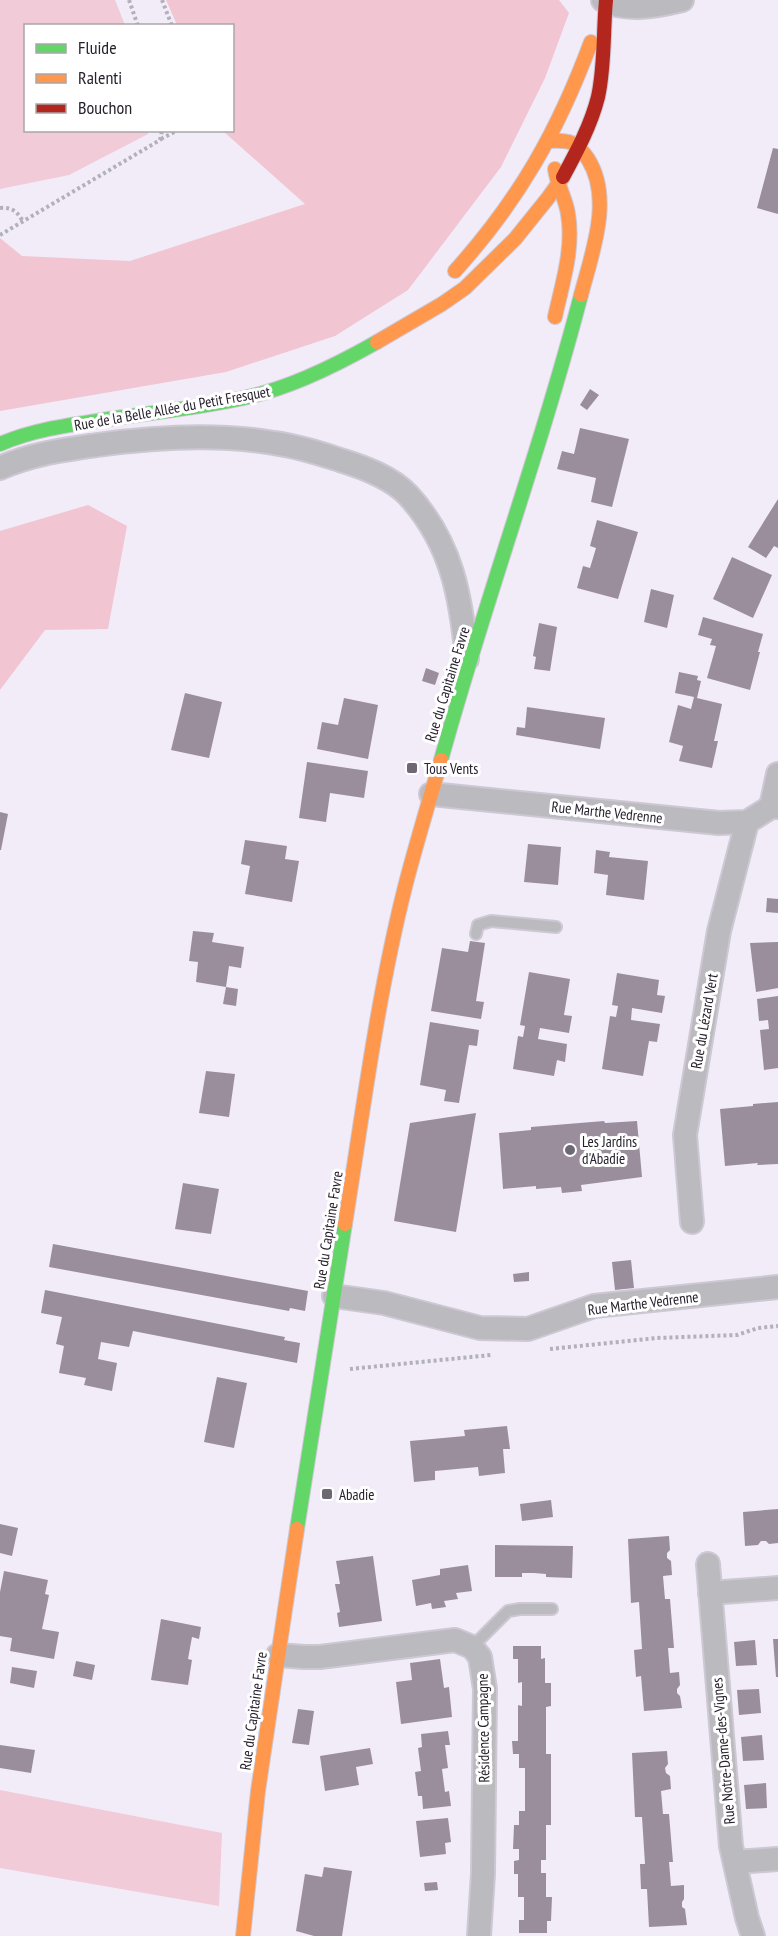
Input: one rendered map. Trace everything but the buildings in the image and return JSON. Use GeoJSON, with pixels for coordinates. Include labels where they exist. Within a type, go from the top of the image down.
{"type":"FeatureCollection","features":[{"type":"Feature","properties":{"kind":"street"},"geometry":{"type":"LineString","coordinates":[[605,1],[622,7],[682,0]]}},
{"type":"Feature","properties":{"kind":"street","name":"Rue de la Belle Allée du Petit Fresquet"},"geometry":{"type":"LineString","coordinates":[[403,326],[479,246],[511,205],[569,104],[605,1]]}},
{"type":"Feature","properties":{"kind":"street","name":"Rue de la Belle Allée du Petit Fresquet"},"geometry":{"type":"LineString","coordinates":[[0,444],[14,437],[53,428],[192,407],[264,394],[287,387],[328,370],[458,293],[498,257],[524,228],[558,183],[580,147],[595,107],[601,75],[605,1]]}},
{"type":"Feature","properties":{"kind":"street"},"geometry":{"type":"LineString","coordinates":[[552,333],[570,231],[567,211],[555,173],[561,150],[578,118],[583,99],[590,46]]}},
{"type":"Feature","properties":{"kind":"street"},"geometry":{"type":"LineString","coordinates":[[549,141],[561,150],[580,147]]}},
{"type":"Feature","properties":{"kind":"street","name":"Rue du Capitaine Favre"},"geometry":{"type":"LineString","coordinates":[[243,1936],[258,1791],[278,1655],[369,1072],[389,962],[405,888],[460,690],[508,543],[571,333],[596,236],[599,191],[592,166],[580,147]]}},
{"type":"Feature","properties":{"kind":"street","name":"Rue du Capitaine Favre"},"geometry":{"type":"LineString","coordinates":[[508,543],[540,392]]}},
{"type":"Feature","properties":{"kind":"street","name":"Rue de la Belle Allée du Petit Fresquet"},"geometry":{"type":"LineString","coordinates":[[0,468],[42,453],[129,441],[229,438],[276,443],[335,458],[378,474],[407,494],[432,525],[442,543],[454,578],[462,613],[468,671]]}},
{"type":"Feature","properties":{"kind":"street"},"geometry":{"type":"LineString","coordinates":[[747,822],[774,807],[778,774]]}},
{"type":"Feature","properties":{"kind":"street","name":"Rue Marthe Vedrenne"},"geometry":{"type":"LineString","coordinates":[[431,794],[719,823],[747,822]]}},
{"type":"Feature","properties":{"kind":"street","name":"Rue du Lézard Vert"},"geometry":{"type":"LineString","coordinates":[[692,1222],[685,1135],[720,931],[747,822]]}},
{"type":"Feature","properties":{"kind":"street","name":"Rue Marthe Vedrenne"},"geometry":{"type":"LineString","coordinates":[[334,1296],[384,1303],[480,1328],[528,1329],[594,1306],[778,1287]]}},
{"type":"Feature","properties":{"kind":"street","name":"Rue Notre-Dame-des-Vignes"},"geometry":{"type":"LineString","coordinates":[[708,1564],[731,1846],[753,1936]]}},
{"type":"Feature","properties":{"kind":"street"},"geometry":{"type":"LineString","coordinates":[[710,1593],[778,1588]]}},
{"type":"Feature","properties":{"kind":"street"},"geometry":{"type":"LineString","coordinates":[[278,1655],[320,1657],[455,1640],[472,1647]]}},
{"type":"Feature","properties":{"kind":"street","name":"Résidence Campagne"},"geometry":{"type":"LineString","coordinates":[[472,1647],[480,1657],[485,1689],[483,1874],[479,1936]]}},
{"type":"Feature","properties":{"kind":"street"},"geometry":{"type":"LineString","coordinates":[[735,1862],[778,1859]]}},
{"type":"Feature","properties":{"kind":"lane"},"geometry":{"type":"LineString","coordinates":[[476,934],[478,925],[491,921],[556,927]]}},
{"type":"Feature","properties":{"kind":"lane"},"geometry":{"type":"LineString","coordinates":[[472,1647],[508,1611],[552,1609]]}},
{"type":"Feature","properties":{"kind":"path"},"geometry":{"type":"LineString","coordinates":[[129,0],[137,24]]}},
{"type":"Feature","properties":{"kind":"path"},"geometry":{"type":"LineString","coordinates":[[162,0],[171,24]]}},
{"type":"Feature","properties":{"kind":"path"},"geometry":{"type":"LineString","coordinates":[[160,140],[162,132]]}},
{"type":"Feature","properties":{"kind":"path"},"geometry":{"type":"LineString","coordinates":[[0,235],[174,132]]}},
{"type":"Feature","properties":{"kind":"path"},"geometry":{"type":"LineString","coordinates":[[0,208],[18,212],[22,220]]}},
{"type":"Feature","properties":{"kind":"shaded area"},"geometry":{"type":"Polygon","coordinates":[[[0,0],[115,0],[125,24],[24,24],[24,132],[149,132],[148,134],[69,175],[0,189],[0,0]]]}},
{"type":"Feature","properties":{"kind":"shaded area"},"geometry":{"type":"Polygon","coordinates":[[[166,0],[559,0],[569,13],[545,78],[501,167],[408,290],[335,336],[226,372],[0,411],[0,238],[22,256],[130,261],[305,204],[224,132],[234,132],[234,24],[177,24],[166,0]]]}},
{"type":"Feature","properties":{"kind":"shaded area"},"geometry":{"type":"Polygon","coordinates":[[[88,505],[127,526],[108,629],[45,630],[0,690],[0,531],[88,505]]]}},
{"type":"Feature","properties":{"kind":"shaded area"},"geometry":{"type":"Polygon","coordinates":[[[0,1790],[222,1833],[219,1906],[0,1868],[0,1790]]]}},
{"type":"Feature","properties":{"kind":"traffic: fast"},"geometry":{"type":"LineString","coordinates":[[441,760],[548,412],[581,295]]}},
{"type":"Feature","properties":{"kind":"traffic: fast"},"geometry":{"type":"LineString","coordinates":[[0,444],[57,427],[215,404],[268,392],[306,378],[377,342]]}},
{"type":"Feature","properties":{"kind":"traffic: fast"},"geometry":{"type":"LineString","coordinates":[[297,1529],[345,1224]]}},
{"type":"Feature","properties":{"kind":"traffic: slow"},"geometry":{"type":"LineString","coordinates":[[455,271],[499,218],[535,163],[565,105],[591,42]]}},
{"type":"Feature","properties":{"kind":"traffic: slow"},"geometry":{"type":"LineString","coordinates":[[549,141],[572,143],[580,148],[588,159],[599,191],[600,209],[595,244],[581,295]]}},
{"type":"Feature","properties":{"kind":"traffic: slow"},"geometry":{"type":"LineString","coordinates":[[555,169],[567,208],[569,227],[566,266],[555,317]]}},
{"type":"Feature","properties":{"kind":"traffic: slow"},"geometry":{"type":"LineString","coordinates":[[377,342],[465,288],[515,239],[563,177]]}},
{"type":"Feature","properties":{"kind":"traffic: slow"},"geometry":{"type":"LineString","coordinates":[[345,1224],[386,971],[405,887],[441,760]]}},
{"type":"Feature","properties":{"kind":"traffic: slow"},"geometry":{"type":"LineString","coordinates":[[243,1936],[258,1791],[297,1529]]}},
{"type":"Feature","properties":{"kind":"traffic: jam"},"geometry":{"type":"LineString","coordinates":[[563,177],[588,128],[598,97],[603,61],[606,0]]}},
{"type":"Feature","properties":{"kind":"place","name":"Tous Vents"},"geometry":{"type":"Point","coordinates":[412,768]}},
{"type":"Feature","properties":{"kind":"place","name":"Les Jardins d'Abadie"},"geometry":{"type":"Point","coordinates":[570,1150]}},
{"type":"Feature","properties":{"kind":"place","name":"Abadie"},"geometry":{"type":"Point","coordinates":[327,1494]}}]}
